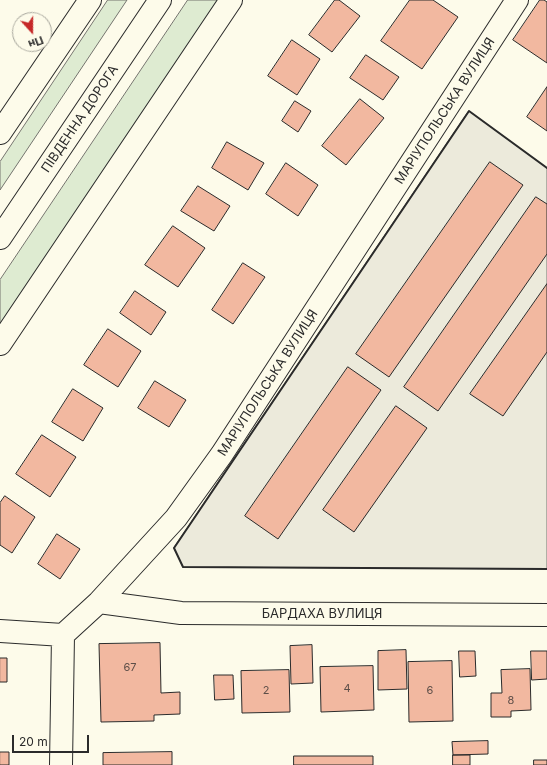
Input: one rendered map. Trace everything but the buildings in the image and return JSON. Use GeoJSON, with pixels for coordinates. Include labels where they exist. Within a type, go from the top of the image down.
{"type":"FeatureCollection","features":[{"type":"Feature","properties":{"kind":"street"},"geometry":{"type":"LineString","coordinates":[[0,133],[90,0]]}},
{"type":"Feature","properties":{"kind":"street","name":"ПІВДЕННА ДОРОГА"},"geometry":{"type":"LineString","coordinates":[[0,238],[160,0]]}},
{"type":"Feature","properties":{"kind":"street"},"geometry":{"type":"LineString","coordinates":[[0,344],[231,0]]}},
{"type":"Feature","properties":{"kind":"street","name":"МАРІУПОЛЬСЬКА ВУЛИЦЯ"},"geometry":{"type":"LineString","coordinates":[[63,635],[98,602],[176,518],[222,454],[517,0]]}},
{"type":"Feature","properties":{"kind":"street","name":"БАРДАХА ВУЛИЦЯ"},"geometry":{"type":"LineString","coordinates":[[98,602],[181,613],[547,615]]}},
{"type":"Feature","properties":{"kind":"street"},"geometry":{"type":"LineString","coordinates":[[0,631],[63,635],[61,765]]}},
{"type":"Feature","properties":{"kind":"green space"},"geometry":{"type":"Polygon","coordinates":[[[108,0],[127,0],[0,190],[0,162],[108,0]]]}},
{"type":"Feature","properties":{"kind":"green space"},"geometry":{"type":"Polygon","coordinates":[[[188,0],[219,0],[0,328],[0,280],[188,0]]]}},
{"type":"Feature","properties":{"kind":"shaded area"},"geometry":{"type":"Polygon","coordinates":[[[469,111],[547,168],[547,569],[183,567],[174,548],[469,111]]]}},
{"type":"Feature","properties":{"kind":"wall"},"geometry":{"type":"LineString","coordinates":[[547,168],[469,111],[174,548],[183,567],[547,569]]}}]}
